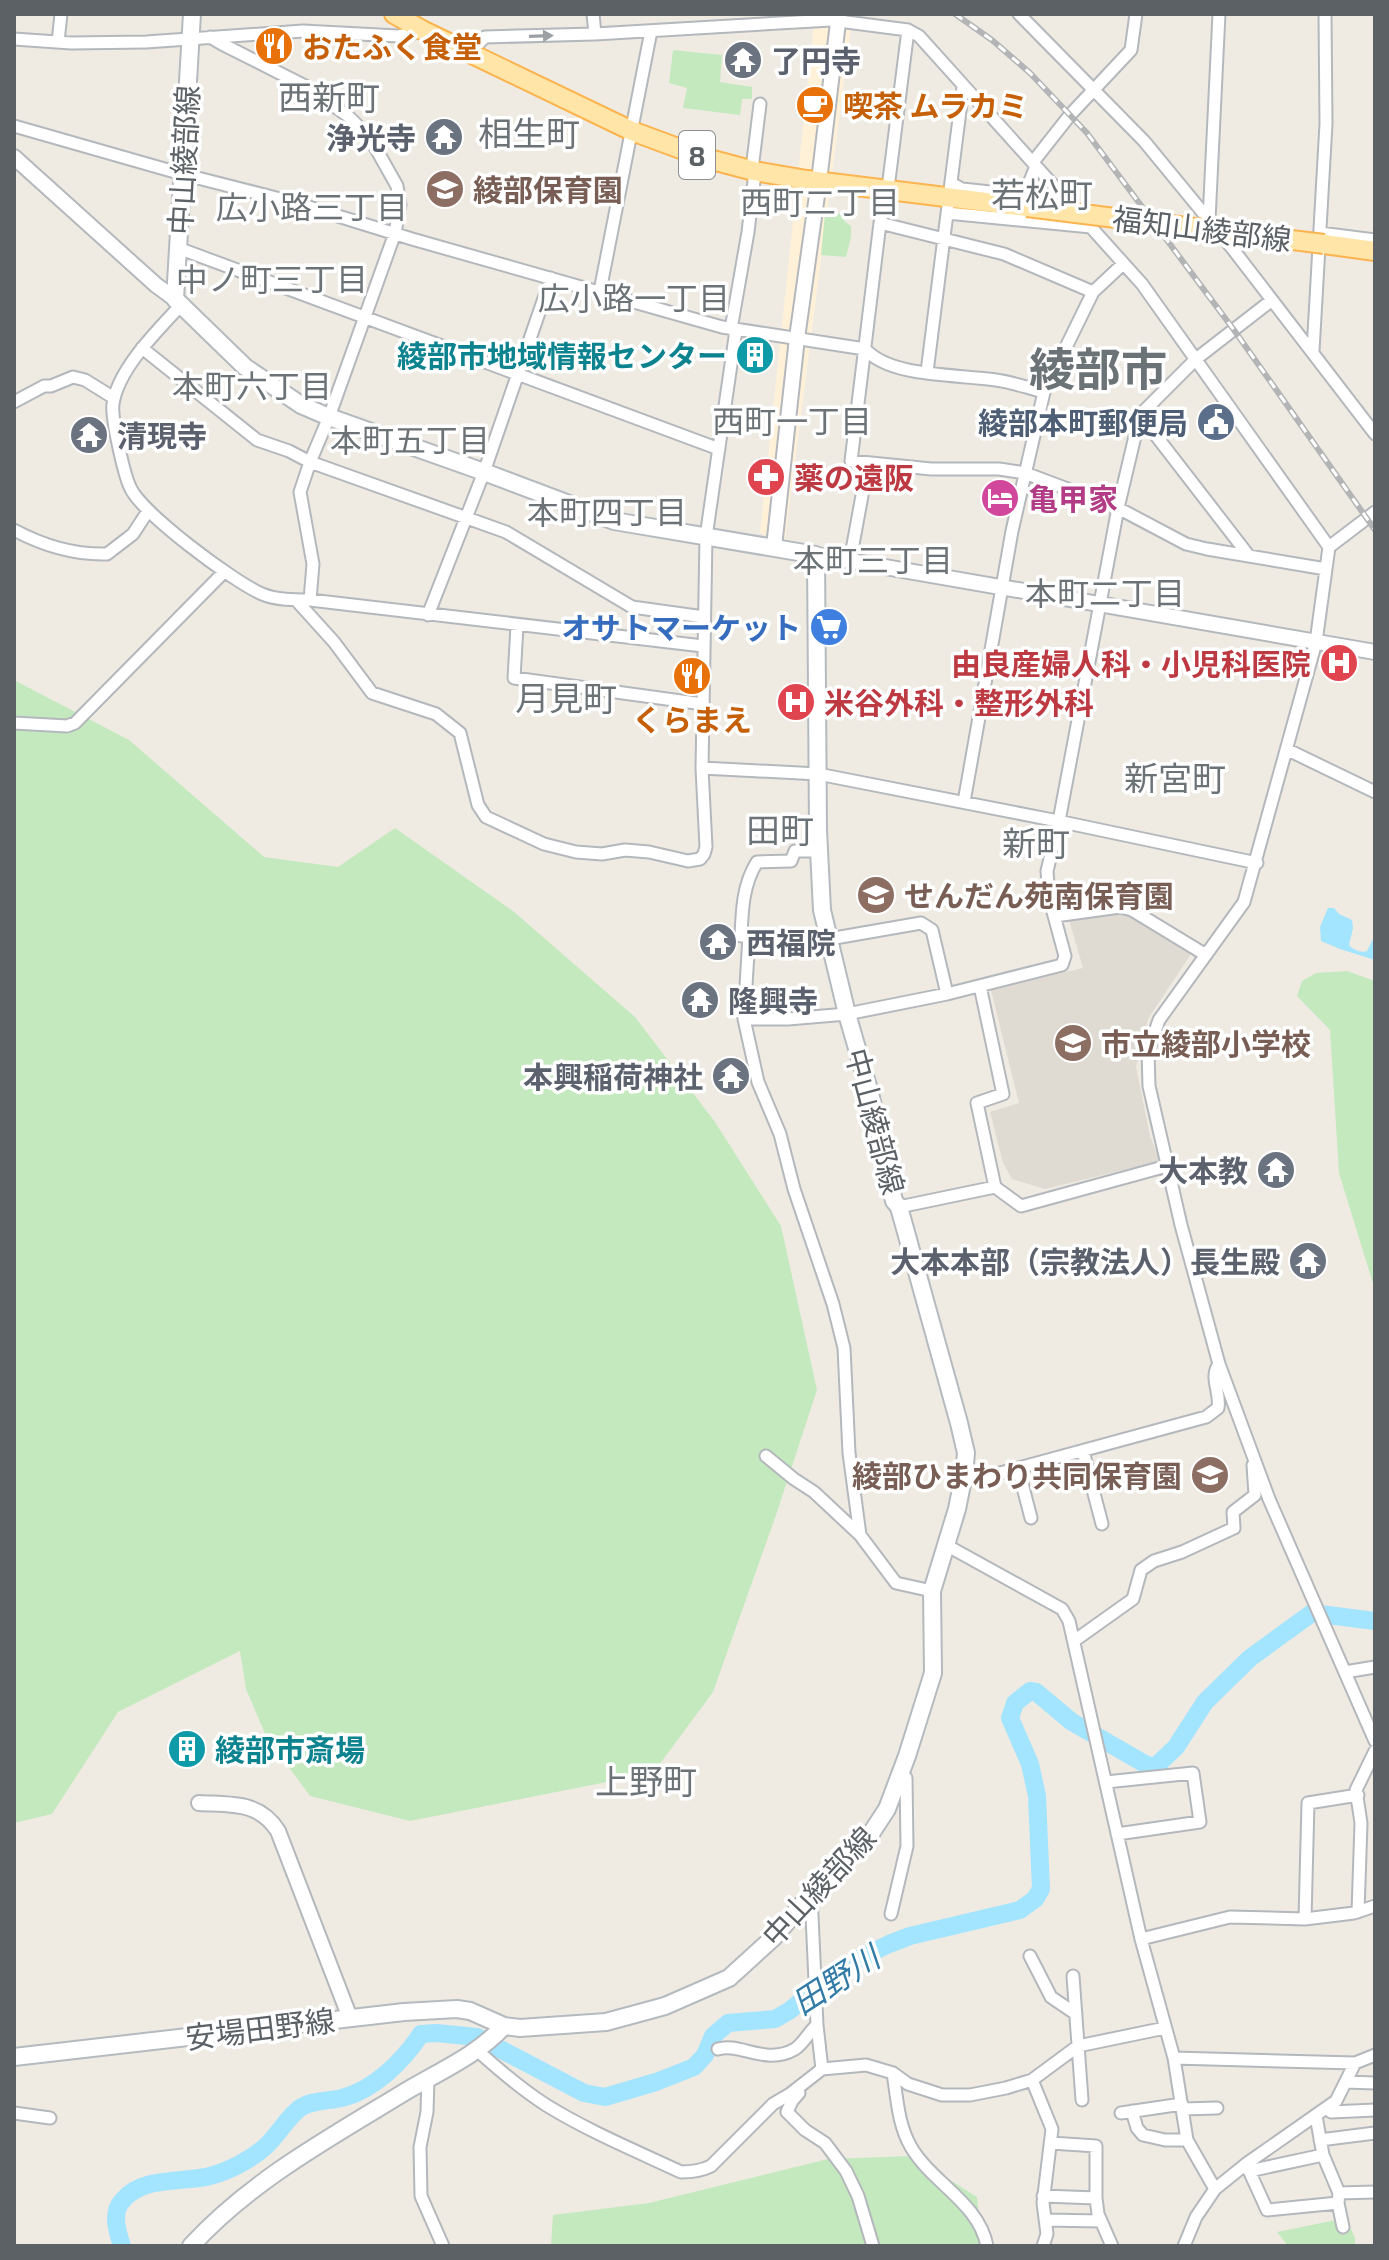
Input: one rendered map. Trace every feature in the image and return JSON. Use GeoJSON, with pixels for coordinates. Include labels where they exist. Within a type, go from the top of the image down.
{"type":"FeatureCollection","features":[{"type":"Feature","properties":{"kind":"main road","name":"中山綾部線"},"geometry":{"type":"LineString","coordinates":[[178,302],[178,248],[192,14]]}},
{"type":"Feature","properties":{"kind":"main road","name":"福知山綾部線"},"geometry":{"type":"LineString","coordinates":[[394,14],[632,131],[705,158],[754,171],[949,198],[1025,201],[1322,238],[1375,251]]}},
{"type":"Feature","properties":{"kind":"main road"},"geometry":{"type":"LineString","coordinates":[[178,302],[245,367],[301,405],[329,417],[614,521],[816,555]]}},
{"type":"Feature","properties":{"kind":"main road","name":"中山綾部線"},"geometry":{"type":"LineString","coordinates":[[191,2246],[218,2219],[321,2142],[490,2040],[520,2028],[606,2022],[665,2006],[729,1978],[774,1937],[811,1894],[866,1841],[887,1809],[899,1777],[933,1673],[932,1591],[957,1509],[966,1453],[899,1207],[894,1201],[870,1093],[822,910],[816,555]]}},
{"type":"Feature","properties":{"kind":"main road","name":"安場田野線"},"geometry":{"type":"LineString","coordinates":[[14,2057],[350,2018],[457,2009],[470,2011],[490,2040]]}},
{"type":"Feature","properties":{"kind":"street"},"geometry":{"type":"LineString","coordinates":[[58,42],[61,14]]}},
{"type":"Feature","properties":{"kind":"street"},"geometry":{"type":"LineString","coordinates":[[593,14],[595,34]]}},
{"type":"Feature","properties":{"kind":"street"},"geometry":{"type":"LineString","coordinates":[[1019,14],[1144,141],[1313,351],[1375,434]]}},
{"type":"Feature","properties":{"kind":"street"},"geometry":{"type":"LineString","coordinates":[[1067,200],[1025,201],[1034,164],[1061,125],[1131,50],[1136,14]]}},
{"type":"Feature","properties":{"kind":"street"},"geometry":{"type":"LineString","coordinates":[[1209,220],[1219,14]]}},
{"type":"Feature","properties":{"kind":"street"},"geometry":{"type":"LineString","coordinates":[[1313,351],[1322,238],[1326,124],[1325,14]]}},
{"type":"Feature","properties":{"kind":"street"},"geometry":{"type":"LineString","coordinates":[[469,53],[485,37],[651,31],[740,20],[838,17],[908,30],[919,36],[1142,284],[1329,547],[1316,642],[1244,902],[1159,1020],[1148,1052],[1149,1086],[1219,1364],[1269,1499],[1375,1741]]}},
{"type":"Feature","properties":{"kind":"street"},"geometry":{"type":"LineString","coordinates":[[774,547],[838,17]]}},
{"type":"Feature","properties":{"kind":"street"},"geometry":{"type":"LineString","coordinates":[[908,30],[888,188],[880,223],[851,461],[931,469],[999,469],[1025,473],[1118,508],[1186,544],[1326,569]]}},
{"type":"Feature","properties":{"kind":"street"},"geometry":{"type":"LineString","coordinates":[[14,39],[146,42],[303,31],[398,36],[424,31]]}},
{"type":"Feature","properties":{"kind":"street"},"geometry":{"type":"LineString","coordinates":[[600,291],[651,31]]}},
{"type":"Feature","properties":{"kind":"street"},"geometry":{"type":"LineString","coordinates":[[210,37],[309,88],[348,116],[370,138],[397,186],[400,205],[395,233],[300,492],[313,564],[310,600]]}},
{"type":"Feature","properties":{"kind":"street"},"geometry":{"type":"LineString","coordinates":[[927,372],[963,87]]}},
{"type":"Feature","properties":{"kind":"street"},"geometry":{"type":"LineString","coordinates":[[296,600],[334,642],[372,693],[436,714],[460,733],[478,805],[486,817],[544,844],[589,853],[625,850],[649,852],[669,859],[700,859],[706,847],[702,768],[706,537],[748,232],[760,104]]}},
{"type":"Feature","properties":{"kind":"street"},"geometry":{"type":"LineString","coordinates":[[14,126],[296,203],[733,329],[865,349],[873,358],[902,370],[999,380],[1044,392]]}},
{"type":"Feature","properties":{"kind":"street"},"geometry":{"type":"LineString","coordinates":[[14,157],[178,302],[117,384],[112,408],[116,435],[130,489],[148,511],[224,572],[264,595],[296,600],[703,646]]}},
{"type":"Feature","properties":{"kind":"street"},"geometry":{"type":"LineString","coordinates":[[949,198],[1091,227]]}},
{"type":"Feature","properties":{"kind":"street"},"geometry":{"type":"LineString","coordinates":[[880,223],[1004,254],[1093,292]]}},
{"type":"Feature","properties":{"kind":"street"},"geometry":{"type":"LineString","coordinates":[[1322,238],[1375,240]]}},
{"type":"Feature","properties":{"kind":"street"},"geometry":{"type":"LineString","coordinates":[[178,248],[719,449]]}},
{"type":"Feature","properties":{"kind":"street"},"geometry":{"type":"LineString","coordinates":[[964,802],[1025,473],[1044,392],[1093,292],[1123,264]]}},
{"type":"Feature","properties":{"kind":"street"},"geometry":{"type":"LineString","coordinates":[[428,615],[484,472],[551,278]]}},
{"type":"Feature","properties":{"kind":"street"},"geometry":{"type":"LineString","coordinates":[[744,1019],[847,1014],[947,994],[1062,965],[1065,956],[1049,897],[1047,871],[1118,508],[1140,415],[1196,359],[1272,300]]}},
{"type":"Feature","properties":{"kind":"street"},"geometry":{"type":"LineString","coordinates":[[142,348],[257,440],[506,532],[632,607],[704,617]]}},
{"type":"Feature","properties":{"kind":"street"},"geometry":{"type":"LineString","coordinates":[[14,402],[44,386],[73,377],[85,380],[114,398]]}},
{"type":"Feature","properties":{"kind":"street"},"geometry":{"type":"LineString","coordinates":[[1366,422],[1375,410]]}},
{"type":"Feature","properties":{"kind":"street"},"geometry":{"type":"LineString","coordinates":[[1140,415],[1249,556]]}},
{"type":"Feature","properties":{"kind":"street"},"geometry":{"type":"LineString","coordinates":[[850,561],[868,463]]}},
{"type":"Feature","properties":{"kind":"street"},"geometry":{"type":"LineString","coordinates":[[14,530],[65,551],[107,554],[133,534],[148,511]]}},
{"type":"Feature","properties":{"kind":"street"},"geometry":{"type":"LineString","coordinates":[[1329,547],[1375,512]]}},
{"type":"Feature","properties":{"kind":"street"},"geometry":{"type":"LineString","coordinates":[[816,555],[1375,652]]}},
{"type":"Feature","properties":{"kind":"street"},"geometry":{"type":"LineString","coordinates":[[14,723],[67,726],[75,723],[224,572]]}},
{"type":"Feature","properties":{"kind":"street"},"geometry":{"type":"LineString","coordinates":[[517,626],[514,678],[703,704]]}},
{"type":"Feature","properties":{"kind":"street"},"geometry":{"type":"LineString","coordinates":[[1288,750],[1375,792]]}},
{"type":"Feature","properties":{"kind":"street"},"geometry":{"type":"LineString","coordinates":[[702,768],[818,774],[1257,863]]}},
{"type":"Feature","properties":{"kind":"street"},"geometry":{"type":"LineString","coordinates":[[819,851],[795,851],[791,861],[757,862],[750,874],[742,907],[741,936],[749,936],[744,1019],[758,1082],[780,1134],[844,1348],[847,1439],[860,1535]]}},
{"type":"Feature","properties":{"kind":"street"},"geometry":{"type":"LineString","coordinates":[[1055,916],[1120,907],[1132,910],[1206,955]]}},
{"type":"Feature","properties":{"kind":"street"},"geometry":{"type":"LineString","coordinates":[[829,939],[921,923],[932,930],[947,994]]}},
{"type":"Feature","properties":{"kind":"street"},"geometry":{"type":"LineString","coordinates":[[980,986],[1003,1094],[977,1103],[995,1187],[1021,1206],[1167,1166]]}},
{"type":"Feature","properties":{"kind":"street"},"geometry":{"type":"LineString","coordinates":[[899,1207],[995,1187]]}},
{"type":"Feature","properties":{"kind":"street"},"geometry":{"type":"LineString","coordinates":[[964,1474],[989,1476],[1206,1417],[1218,1408],[1220,1397],[1214,1381],[1219,1364]]}},
{"type":"Feature","properties":{"kind":"street"},"geometry":{"type":"LineString","coordinates":[[1083,1451],[1102,1524]]}},
{"type":"Feature","properties":{"kind":"street"},"geometry":{"type":"LineString","coordinates":[[766,1456],[814,1492],[860,1535],[896,1583],[932,1591]]}},
{"type":"Feature","properties":{"kind":"street"},"geometry":{"type":"LineString","coordinates":[[1074,1641],[1133,1599],[1141,1570],[1154,1561],[1234,1528],[1233,1512],[1255,1495],[1253,1456]]}},
{"type":"Feature","properties":{"kind":"street"},"geometry":{"type":"LineString","coordinates":[[1018,1468],[1031,1518]]}},
{"type":"Feature","properties":{"kind":"street"},"geometry":{"type":"LineString","coordinates":[[946,1545],[1062,1609],[1069,1621],[1141,1939],[1174,2058],[1187,2140],[1215,2189]]}},
{"type":"Feature","properties":{"kind":"street"},"geometry":{"type":"LineString","coordinates":[[1345,1672],[1375,1667]]}},
{"type":"Feature","properties":{"kind":"street"},"geometry":{"type":"LineString","coordinates":[[1358,1912],[1361,1823],[1356,1790],[1375,1751]]}},
{"type":"Feature","properties":{"kind":"street"},"geometry":{"type":"LineString","coordinates":[[1106,1782],[1193,1773],[1200,1822],[1117,1834]]}},
{"type":"Feature","properties":{"kind":"street"},"geometry":{"type":"LineString","coordinates":[[891,1914],[907,1846],[906,1778],[899,1777]]}},
{"type":"Feature","properties":{"kind":"street"},"geometry":{"type":"LineString","coordinates":[[1305,1919],[1308,1803],[1358,1795]]}},
{"type":"Feature","properties":{"kind":"street"},"geometry":{"type":"LineString","coordinates":[[199,1803],[244,1806],[270,1818],[278,1831],[350,2018]]}},
{"type":"Feature","properties":{"kind":"street"},"geometry":{"type":"LineString","coordinates":[[811,1894],[822,2069],[792,2101],[787,2112],[805,2130],[825,2143],[846,2171],[858,2196],[873,2246]]}},
{"type":"Feature","properties":{"kind":"street"},"geometry":{"type":"LineString","coordinates":[[1141,1939],[1230,1917],[1305,1919],[1358,1912],[1375,1906]]}},
{"type":"Feature","properties":{"kind":"street"},"geometry":{"type":"LineString","coordinates":[[1030,1956],[1051,1997],[1076,2014]]}},
{"type":"Feature","properties":{"kind":"street"},"geometry":{"type":"LineString","coordinates":[[1073,1976],[1082,2100]]}},
{"type":"Feature","properties":{"kind":"street"},"geometry":{"type":"LineString","coordinates":[[718,2049],[725,2047],[756,2055],[782,2054],[798,2048],[817,2025]]}},
{"type":"Feature","properties":{"kind":"street"},"geometry":{"type":"LineString","coordinates":[[490,2040],[509,2079],[547,2106],[681,2172],[701,2171],[711,2166],[773,2104],[822,2069],[866,2065],[893,2073],[908,2084],[942,2095],[970,2095],[1032,2080],[1078,2046],[1165,2028]]}},
{"type":"Feature","properties":{"kind":"street"},"geometry":{"type":"LineString","coordinates":[[1174,2058],[1355,2063],[1375,2055]]}},
{"type":"Feature","properties":{"kind":"street"},"geometry":{"type":"LineString","coordinates":[[1184,2246],[1196,2217],[1215,2189],[1248,2168],[1336,2101],[1355,2063]]}},
{"type":"Feature","properties":{"kind":"street"},"geometry":{"type":"LineString","coordinates":[[893,2073],[900,2120],[911,2147],[934,2176],[972,2212],[987,2246]]}},
{"type":"Feature","properties":{"kind":"street"},"geometry":{"type":"LineString","coordinates":[[428,2078],[427,2112],[420,2147],[421,2196],[443,2246]]}},
{"type":"Feature","properties":{"kind":"street"},"geometry":{"type":"LineString","coordinates":[[1032,2080],[1052,2129],[1043,2196],[1047,2234],[1043,2246]]}},
{"type":"Feature","properties":{"kind":"street"},"geometry":{"type":"LineString","coordinates":[[1346,2082],[1375,2083]]}},
{"type":"Feature","properties":{"kind":"street"},"geometry":{"type":"LineString","coordinates":[[1187,2140],[1165,2140],[1143,2135],[1126,2112],[1183,2107],[1217,2108]]}},
{"type":"Feature","properties":{"kind":"street"},"geometry":{"type":"LineString","coordinates":[[1320,2140],[1375,2132],[1375,2111],[1321,2112]]}},
{"type":"Feature","properties":{"kind":"street"},"geometry":{"type":"LineString","coordinates":[[1321,2112],[1320,2140],[1338,2198],[1343,2227]]}},
{"type":"Feature","properties":{"kind":"street"},"geometry":{"type":"LineString","coordinates":[[14,2113],[50,2118]]}},
{"type":"Feature","properties":{"kind":"street"},"geometry":{"type":"LineString","coordinates":[[1051,2143],[1096,2146],[1096,2198],[1101,2221],[1112,2246]]}},
{"type":"Feature","properties":{"kind":"street"},"geometry":{"type":"LineString","coordinates":[[1248,2168],[1323,2155]]}},
{"type":"Feature","properties":{"kind":"street"},"geometry":{"type":"LineString","coordinates":[[1248,2168],[1267,2210],[1375,2192]]}},
{"type":"Feature","properties":{"kind":"street"},"geometry":{"type":"LineString","coordinates":[[1043,2196],[1096,2198]]}},
{"type":"Feature","properties":{"kind":"street"},"geometry":{"type":"LineString","coordinates":[[1045,2220],[1101,2221]]}},
{"type":"Feature","properties":{"kind":"shaded area"},"geometry":{"type":"Polygon","coordinates":[[[814,23],[851,26],[785,539],[760,533],[814,23]]]}},
{"type":"Feature","properties":{"kind":"shaded area","name":"市立綾部小学校"},"geometry":{"type":"Polygon","coordinates":[[[1089,914],[1139,914],[1188,939],[1191,954],[1148,1019],[1136,1067],[1150,1136],[1160,1161],[1045,1189],[1012,1179],[1003,1163],[990,1112],[1019,1103],[991,990],[1083,968],[1069,920],[1089,914]]]}},
{"type":"Feature","properties":{"kind":"green space"},"geometry":{"type":"Polygon","coordinates":[[[673,50],[722,55],[720,82],[752,87],[752,99],[742,99],[740,115],[683,108],[687,88],[669,83],[673,50]]]}},
{"type":"Feature","properties":{"kind":"green space"},"geometry":{"type":"Polygon","coordinates":[[[825,213],[845,214],[844,221],[851,226],[846,257],[821,255],[825,213]]]}},
{"type":"Feature","properties":{"kind":"green space"},"geometry":{"type":"Polygon","coordinates":[[[14,680],[129,740],[264,857],[338,867],[395,828],[513,911],[635,1017],[715,1122],[781,1226],[817,1390],[713,1692],[659,1765],[607,1782],[410,1821],[310,1796],[266,1736],[246,1689],[240,1651],[118,1712],[52,1814],[14,1823],[14,680]]]}},
{"type":"Feature","properties":{"kind":"green space"},"geometry":{"type":"Polygon","coordinates":[[[1347,971],[1375,981],[1375,1290],[1339,1173],[1330,1030],[1297,996],[1302,981],[1316,973],[1347,971]]]}},
{"type":"Feature","properties":{"kind":"green space"},"geometry":{"type":"Polygon","coordinates":[[[912,2156],[977,2197],[982,2246],[551,2246],[553,2215],[649,2203],[828,2159],[912,2156]]]}},
{"type":"Feature","properties":{"kind":"green space"},"geometry":{"type":"Polygon","coordinates":[[[1346,2218],[1355,2238],[1355,2246],[1288,2246],[1277,2232],[1346,2218]]]}},
{"type":"Feature","properties":{"kind":"water"},"geometry":{"type":"Polygon","coordinates":[[[1328,908],[1334,908],[1352,920],[1349,945],[1355,950],[1367,951],[1375,935],[1375,960],[1321,941],[1320,927],[1328,908]]]}},
{"type":"Feature","properties":{"kind":"waterway","name":"田野川"},"geometry":{"type":"LineString","coordinates":[[122,2246],[116,2216],[119,2205],[131,2192],[152,2184],[210,2176],[240,2164],[268,2144],[300,2108],[309,2103],[354,2094],[376,2081],[397,2064],[421,2034],[477,2037],[584,2093],[605,2097],[694,2067],[705,2055],[713,2036],[728,2023],[775,2019],[858,1959],[889,1944],[910,1936],[1020,1910],[1035,1899],[1041,1889],[1037,1796],[1030,1764],[1010,1718],[1015,1703],[1030,1691],[1036,1692],[1072,1722],[1155,1767],[1176,1747],[1205,1702],[1250,1658],[1312,1613],[1375,1621]]}},
{"type":"Feature","properties":{"kind":"railway"},"geometry":{"type":"LineString","coordinates":[[955,14],[992,40],[1030,73],[1087,133],[1234,330],[1375,530]]}},
{"type":"Feature","properties":{"kind":"place","name":"おたふく食堂"},"geometry":{"type":"Point","coordinates":[274,46]}},
{"type":"Feature","properties":{"kind":"place","name":"了円寺"},"geometry":{"type":"Point","coordinates":[743,60]}},
{"type":"Feature","properties":{"kind":"place","name":"喫茶 ムラカミ"},"geometry":{"type":"Point","coordinates":[815,105]}},
{"type":"Feature","properties":{"kind":"place","name":"浄光寺"},"geometry":{"type":"Point","coordinates":[444,137]}},
{"type":"Feature","properties":{"kind":"place","name":"綾部保育園"},"geometry":{"type":"Point","coordinates":[445,189]}},
{"type":"Feature","properties":{"kind":"place","name":"綾部市地域情報センター"},"geometry":{"type":"Point","coordinates":[755,355]}},
{"type":"Feature","properties":{"kind":"place","name":"綾部本町郵便局"},"geometry":{"type":"Point","coordinates":[1216,422]}},
{"type":"Feature","properties":{"kind":"place","name":"清現寺"},"geometry":{"type":"Point","coordinates":[89,435]}},
{"type":"Feature","properties":{"kind":"place","name":"薬の遠阪"},"geometry":{"type":"Point","coordinates":[766,477]}},
{"type":"Feature","properties":{"kind":"place","name":"亀甲家"},"geometry":{"type":"Point","coordinates":[1000,498]}},
{"type":"Feature","properties":{"kind":"place","name":"オサトマーケット"},"geometry":{"type":"Point","coordinates":[829,627]}},
{"type":"Feature","properties":{"kind":"place","name":"由良産婦人科・小児科医院"},"geometry":{"type":"Point","coordinates":[1339,663]}},
{"type":"Feature","properties":{"kind":"place","name":"くらまえ"},"geometry":{"type":"Point","coordinates":[692,676]}},
{"type":"Feature","properties":{"kind":"place","name":"米谷外科・整形外科"},"geometry":{"type":"Point","coordinates":[796,702]}},
{"type":"Feature","properties":{"kind":"place","name":"せんだん苑南保育園"},"geometry":{"type":"Point","coordinates":[876,895]}},
{"type":"Feature","properties":{"kind":"place","name":"西福院"},"geometry":{"type":"Point","coordinates":[718,942]}},
{"type":"Feature","properties":{"kind":"place","name":"隆興寺"},"geometry":{"type":"Point","coordinates":[700,1000]}},
{"type":"Feature","properties":{"kind":"place","name":"市立綾部小学校"},"geometry":{"type":"Point","coordinates":[1073,1043]}},
{"type":"Feature","properties":{"kind":"place","name":"本興稲荷神社"},"geometry":{"type":"Point","coordinates":[731,1076]}},
{"type":"Feature","properties":{"kind":"place","name":"大本教"},"geometry":{"type":"Point","coordinates":[1276,1170]}},
{"type":"Feature","properties":{"kind":"place","name":"大本本部（宗教法人）長生殿"},"geometry":{"type":"Point","coordinates":[1308,1261]}},
{"type":"Feature","properties":{"kind":"place","name":"綾部ひまわり共同保育園"},"geometry":{"type":"Point","coordinates":[1210,1475]}},
{"type":"Feature","properties":{"kind":"place","name":"綾部市斎場"},"geometry":{"type":"Point","coordinates":[187,1749]}},
{"type":"Feature","properties":{"kind":"district","name":"西新町"},"geometry":{"type":"Point","coordinates":[329,96]}},
{"type":"Feature","properties":{"kind":"district","name":"相生町"},"geometry":{"type":"Point","coordinates":[529,132]}},
{"type":"Feature","properties":{"kind":"district","name":"若松町"},"geometry":{"type":"Point","coordinates":[1042,193]}},
{"type":"Feature","properties":{"kind":"district","name":"西町二丁目"},"geometry":{"type":"Point","coordinates":[820,201]}},
{"type":"Feature","properties":{"kind":"district","name":"広小路三丁目"},"geometry":{"type":"Point","coordinates":[312,206]}},
{"type":"Feature","properties":{"kind":"district","name":"中ノ町三丁目"},"geometry":{"type":"Point","coordinates":[272,278]}},
{"type":"Feature","properties":{"kind":"district","name":"広小路一丁目"},"geometry":{"type":"Point","coordinates":[634,297]}},
{"type":"Feature","properties":{"kind":"district","name":"綾部市"},"geometry":{"type":"Point","coordinates":[1098,367]}},
{"type":"Feature","properties":{"kind":"district","name":"本町六丁目"},"geometry":{"type":"Point","coordinates":[252,385]}},
{"type":"Feature","properties":{"kind":"district","name":"西町一丁目"},"geometry":{"type":"Point","coordinates":[792,420]}},
{"type":"Feature","properties":{"kind":"district","name":"本町五丁目"},"geometry":{"type":"Point","coordinates":[410,439]}},
{"type":"Feature","properties":{"kind":"district","name":"本町四丁目"},"geometry":{"type":"Point","coordinates":[607,511]}},
{"type":"Feature","properties":{"kind":"district","name":"本町三丁目"},"geometry":{"type":"Point","coordinates":[873,559]}},
{"type":"Feature","properties":{"kind":"district","name":"本町二丁目"},"geometry":{"type":"Point","coordinates":[1105,592]}},
{"type":"Feature","properties":{"kind":"district","name":"月見町"},"geometry":{"type":"Point","coordinates":[566,697]}},
{"type":"Feature","properties":{"kind":"district","name":"新宮町"},"geometry":{"type":"Point","coordinates":[1175,777]}},
{"type":"Feature","properties":{"kind":"district","name":"田町"},"geometry":{"type":"Point","coordinates":[780,829]}},
{"type":"Feature","properties":{"kind":"district","name":"新町"},"geometry":{"type":"Point","coordinates":[1036,842]}},
{"type":"Feature","properties":{"kind":"district","name":"上野町"},"geometry":{"type":"Point","coordinates":[646,1780]}}]}
